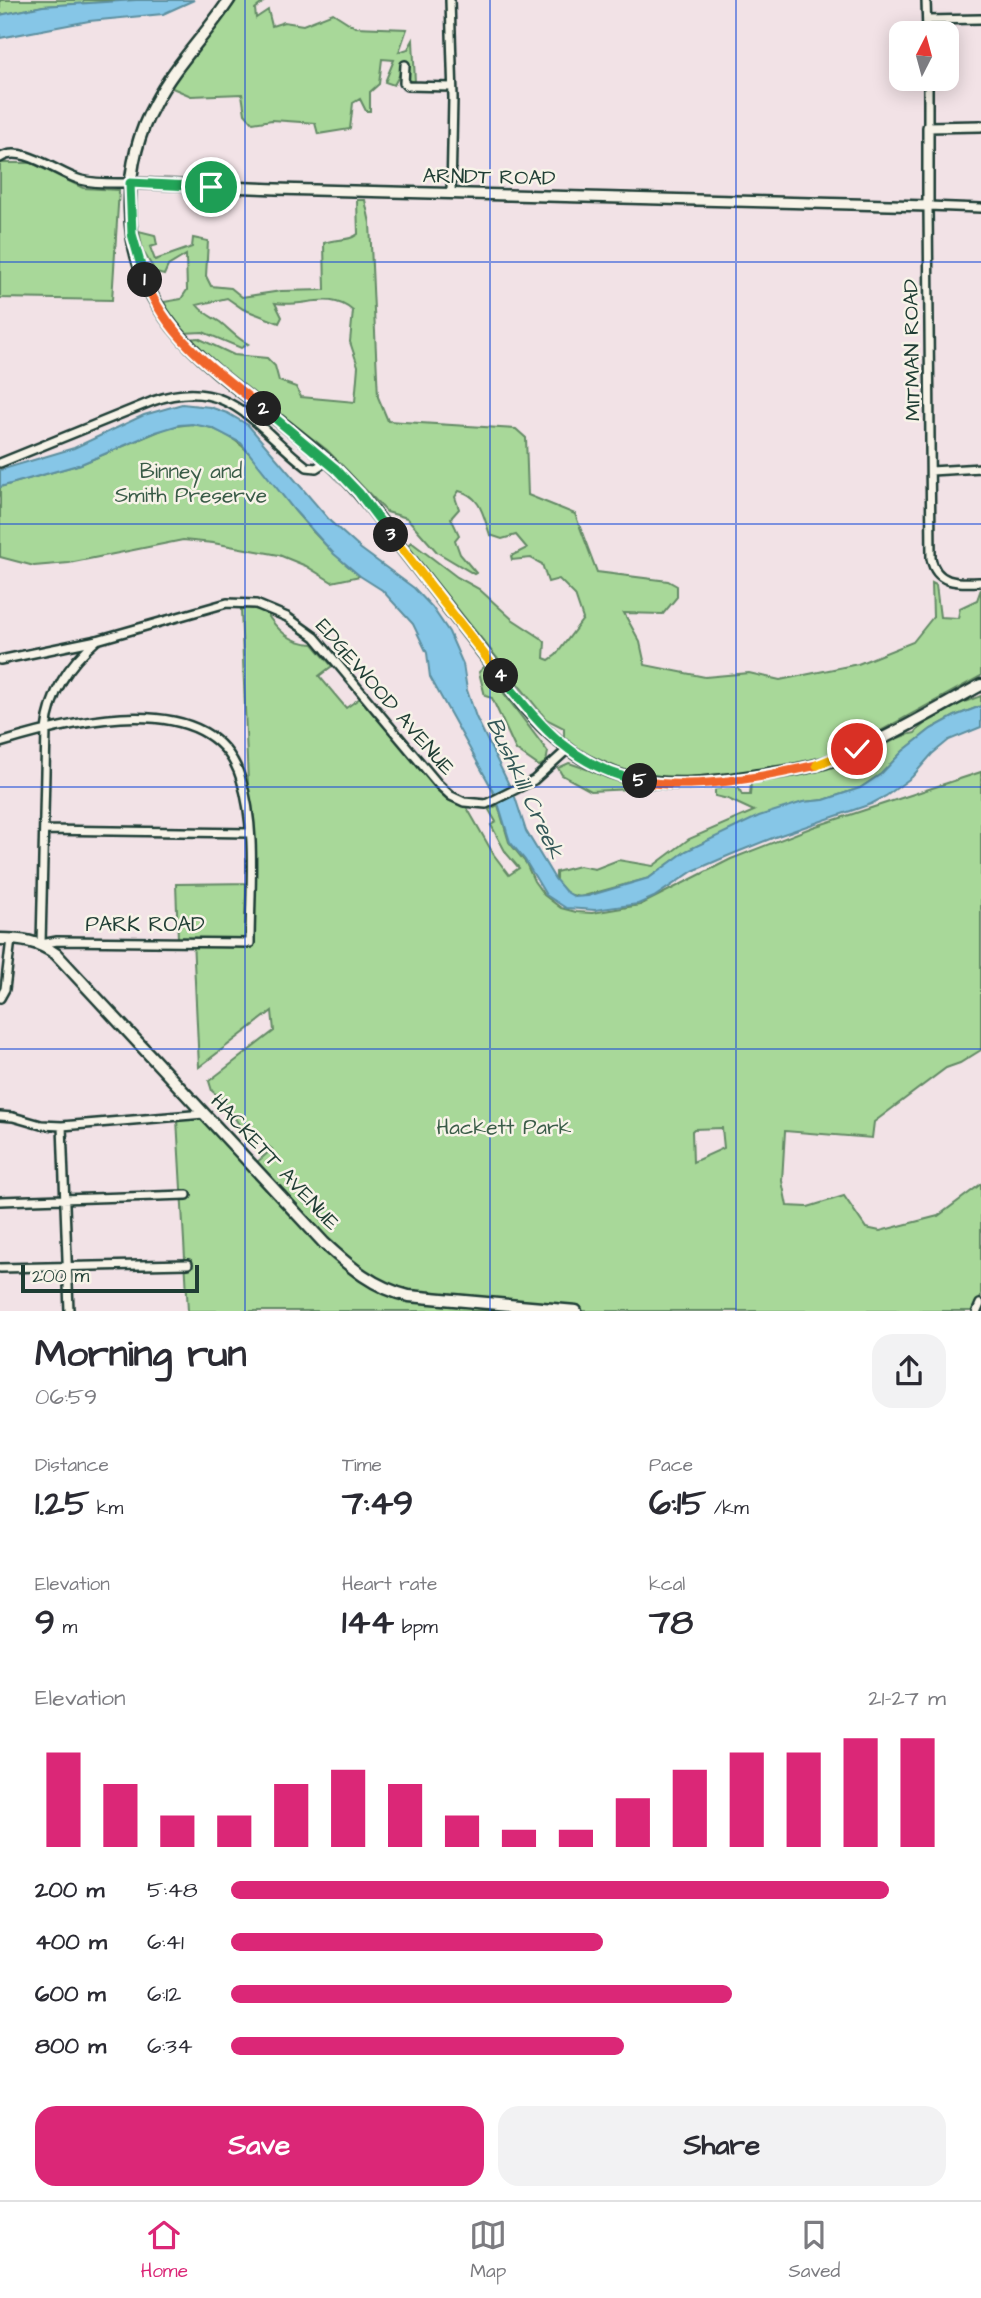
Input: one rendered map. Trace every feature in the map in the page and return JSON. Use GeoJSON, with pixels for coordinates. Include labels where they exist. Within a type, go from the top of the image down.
{"type":"FeatureCollection","features":[{"type":"Feature","properties":{"kind":"main road"},"geometry":{"type":"LineString","coordinates":[[229,0],[162,89],[140,133],[130,183],[130,222],[137,257],[148,287],[170,325],[206,363],[327,461],[366,503],[530,714],[568,749],[600,767],[635,779],[671,785],[717,782],[828,762],[981,685]]}},
{"type":"Feature","properties":{"kind":"main road"},"geometry":{"type":"LineString","coordinates":[[5,939],[41,944]]}},
{"type":"Feature","properties":{"kind":"main road","name":"HACKETT AVENUE"},"geometry":{"type":"LineString","coordinates":[[41,944],[56,954],[324,1243],[359,1274],[383,1289],[409,1296],[576,1311]]}},
{"type":"Feature","properties":{"kind":"street"},"geometry":{"type":"LineString","coordinates":[[450,0],[451,194]]}},
{"type":"Feature","properties":{"kind":"street"},"geometry":{"type":"LineString","coordinates":[[926,0],[927,20],[981,19]]}},
{"type":"Feature","properties":{"kind":"street"},"geometry":{"type":"LineString","coordinates":[[405,65],[404,83],[407,86],[452,87]]}},
{"type":"Feature","properties":{"kind":"street","name":"MITMAN ROAD"},"geometry":{"type":"LineString","coordinates":[[928,91],[931,551],[933,569],[950,581],[981,582]]}},
{"type":"Feature","properties":{"kind":"street"},"geometry":{"type":"LineString","coordinates":[[928,127],[981,126]]}},
{"type":"Feature","properties":{"kind":"street","name":"ARNDT ROAD"},"geometry":{"type":"LineString","coordinates":[[1,156],[14,153],[25,155],[82,181],[981,208]]}},
{"type":"Feature","properties":{"kind":"street"},"geometry":{"type":"LineString","coordinates":[[0,463],[153,401],[188,394],[219,399],[239,408],[307,467],[316,468],[327,461]]}},
{"type":"Feature","properties":{"kind":"street"},"geometry":{"type":"LineString","coordinates":[[932,471],[981,468]]}},
{"type":"Feature","properties":{"kind":"street","name":"EDGEWOOD AVENUE"},"geometry":{"type":"LineString","coordinates":[[0,660],[97,640],[228,603],[243,603],[271,609],[314,637],[444,791],[464,802],[486,804],[540,776],[568,749]]}},
{"type":"Feature","properties":{"kind":"street"},"geometry":{"type":"LineString","coordinates":[[41,944],[46,730],[51,701],[76,658],[97,640]]}},
{"type":"Feature","properties":{"kind":"street"},"geometry":{"type":"LineString","coordinates":[[0,743],[46,730],[118,718],[183,722],[202,730],[222,746],[241,777],[249,833],[44,830]]}},
{"type":"Feature","properties":{"kind":"street","name":"PARK ROAD"},"geometry":{"type":"LineString","coordinates":[[41,944],[57,941],[250,943],[249,833]]}},
{"type":"Feature","properties":{"kind":"street"},"geometry":{"type":"LineString","coordinates":[[0,998],[5,989],[8,957],[5,939]]}},
{"type":"Feature","properties":{"kind":"street"},"geometry":{"type":"LineString","coordinates":[[0,961],[8,957]]}},
{"type":"Feature","properties":{"kind":"street"},"geometry":{"type":"LineString","coordinates":[[0,1116],[41,1125],[62,1126],[204,1114]]}},
{"type":"Feature","properties":{"kind":"street"},"geometry":{"type":"LineString","coordinates":[[62,1126],[69,1311]]}},
{"type":"Feature","properties":{"kind":"street"},"geometry":{"type":"LineString","coordinates":[[0,1200],[187,1195]]}},
{"type":"Feature","properties":{"kind":"street"},"geometry":{"type":"LineString","coordinates":[[0,1268],[188,1264]]}},
{"type":"Feature","properties":{"kind":"green space"},"geometry":{"type":"Polygon","coordinates":[[[0,0],[136,0],[43,6],[0,15],[0,0]]]}},
{"type":"Feature","properties":{"kind":"green space"},"geometry":{"type":"Polygon","coordinates":[[[237,0],[266,0],[255,9],[256,18],[268,10],[272,26],[284,22],[303,25],[333,13],[355,27],[407,29],[399,52],[408,49],[413,40],[415,83],[400,74],[394,85],[385,82],[394,60],[382,59],[379,84],[370,92],[370,111],[366,111],[360,99],[353,103],[350,129],[318,134],[315,123],[272,120],[253,123],[245,114],[242,94],[191,96],[170,87],[237,0]]]}},
{"type":"Feature","properties":{"kind":"green space"},"geometry":{"type":"Polygon","coordinates":[[[0,163],[32,163],[83,188],[119,190],[112,300],[0,298],[0,163]]]}},
{"type":"Feature","properties":{"kind":"green space"},"geometry":{"type":"Polygon","coordinates":[[[357,200],[365,200],[370,223],[378,397],[388,421],[516,429],[526,438],[528,495],[575,514],[597,572],[668,581],[677,586],[677,597],[663,614],[624,613],[640,642],[645,665],[705,677],[749,673],[780,680],[858,664],[913,642],[933,617],[932,583],[936,585],[940,617],[958,618],[960,608],[977,600],[981,589],[981,676],[835,756],[777,768],[672,779],[623,770],[584,753],[564,739],[564,728],[546,719],[407,546],[411,542],[457,577],[479,589],[512,619],[541,638],[545,642],[544,658],[549,660],[556,655],[583,619],[575,595],[559,579],[548,582],[542,564],[531,558],[512,560],[511,556],[527,548],[516,535],[502,539],[490,535],[477,502],[459,491],[455,497],[459,509],[451,518],[459,535],[455,540],[460,554],[476,573],[437,552],[407,518],[387,512],[327,450],[190,343],[190,339],[198,338],[234,355],[267,358],[275,366],[279,381],[296,387],[301,397],[355,402],[358,366],[350,342],[353,311],[335,302],[275,303],[282,317],[279,323],[243,309],[227,298],[197,305],[248,344],[241,348],[203,332],[183,333],[177,328],[164,302],[181,299],[187,290],[186,255],[168,266],[164,275],[156,273],[143,251],[139,231],[155,235],[157,245],[150,247],[155,260],[192,247],[193,238],[208,241],[206,276],[211,286],[231,288],[242,297],[281,291],[325,290],[324,243],[358,234],[357,200]]]}},
{"type":"Feature","properties":{"kind":"green space","name":"Binney and Smith Preserve"},"geometry":{"type":"Polygon","coordinates":[[[192,424],[226,434],[240,444],[310,529],[360,576],[332,582],[306,566],[279,555],[183,540],[69,563],[34,566],[0,557],[0,487],[81,464],[169,427],[192,424]]]}},
{"type":"Feature","properties":{"kind":"green space","name":"Hackett Park"},"geometry":{"type":"Polygon","coordinates":[[[241,609],[265,611],[285,634],[297,641],[313,644],[332,666],[319,676],[346,708],[360,698],[441,793],[466,806],[494,855],[509,875],[519,868],[506,853],[491,825],[496,822],[489,810],[498,805],[509,842],[526,863],[544,895],[561,908],[576,912],[592,913],[640,905],[731,859],[813,827],[981,772],[981,1050],[946,1068],[874,1122],[872,1138],[785,1131],[782,1181],[787,1206],[808,1207],[844,1196],[866,1228],[880,1231],[938,1216],[981,1184],[981,1297],[972,1311],[576,1311],[411,1301],[519,1311],[188,1311],[177,1119],[204,1114],[295,1211],[299,1207],[256,1163],[272,1149],[240,1126],[223,1100],[212,1091],[209,1081],[274,1031],[272,1011],[199,1067],[193,939],[178,939],[176,884],[252,883],[241,609]],[[722,1128],[692,1131],[693,1162],[724,1148],[722,1128]]]}},
{"type":"Feature","properties":{"kind":"green space"},"geometry":{"type":"Polygon","coordinates":[[[484,667],[548,752],[546,762],[539,766],[516,750],[492,698],[485,696],[479,672],[484,667]]]}},
{"type":"Feature","properties":{"kind":"green space"},"geometry":{"type":"Polygon","coordinates":[[[981,696],[981,706],[931,729],[903,751],[881,774],[860,788],[824,800],[803,802],[710,840],[686,851],[649,878],[580,897],[568,894],[556,881],[556,872],[579,866],[595,869],[618,860],[653,866],[689,839],[754,811],[715,796],[715,789],[738,786],[742,795],[750,795],[751,783],[848,762],[915,733],[945,710],[981,696]]]}},
{"type":"Feature","properties":{"kind":"green space"},"geometry":{"type":"Polygon","coordinates":[[[569,763],[630,784],[630,789],[591,791],[562,775],[558,768],[569,763]]]}},
{"type":"Feature","properties":{"kind":"water"},"geometry":{"type":"Polygon","coordinates":[[[136,0],[194,0],[163,14],[89,21],[0,38],[0,15],[43,6],[136,0]]]}},
{"type":"Feature","properties":{"kind":"water"},"geometry":{"type":"Polygon","coordinates":[[[182,404],[210,407],[248,425],[331,522],[361,549],[414,588],[432,607],[449,632],[463,664],[467,690],[476,717],[515,797],[526,831],[555,879],[565,891],[575,897],[588,896],[649,878],[686,851],[759,816],[860,788],[881,774],[903,751],[931,729],[981,706],[981,727],[949,740],[932,754],[912,777],[871,804],[730,855],[693,871],[654,897],[638,904],[595,910],[566,908],[546,895],[525,860],[510,842],[490,785],[430,677],[427,653],[413,624],[382,590],[334,554],[295,511],[241,443],[212,428],[192,424],[179,425],[81,464],[0,487],[0,470],[74,448],[144,415],[182,404]]]}},
{"type":"Feature","properties":{"kind":"route"},"geometry":{"type":"LineString","coordinates":[[211,187],[130,183],[130,222],[134,245],[148,287],[158,306],[170,325],[196,354],[304,441],[351,485],[523,705],[555,739],[588,762],[623,776],[680,785],[704,784],[810,766],[828,762],[857,749]]}},
{"type":"Feature","properties":{"kind":"water label","name":"Bushkill Creek"},"geometry":{"type":"Point","coordinates":[525,788]}}]}
